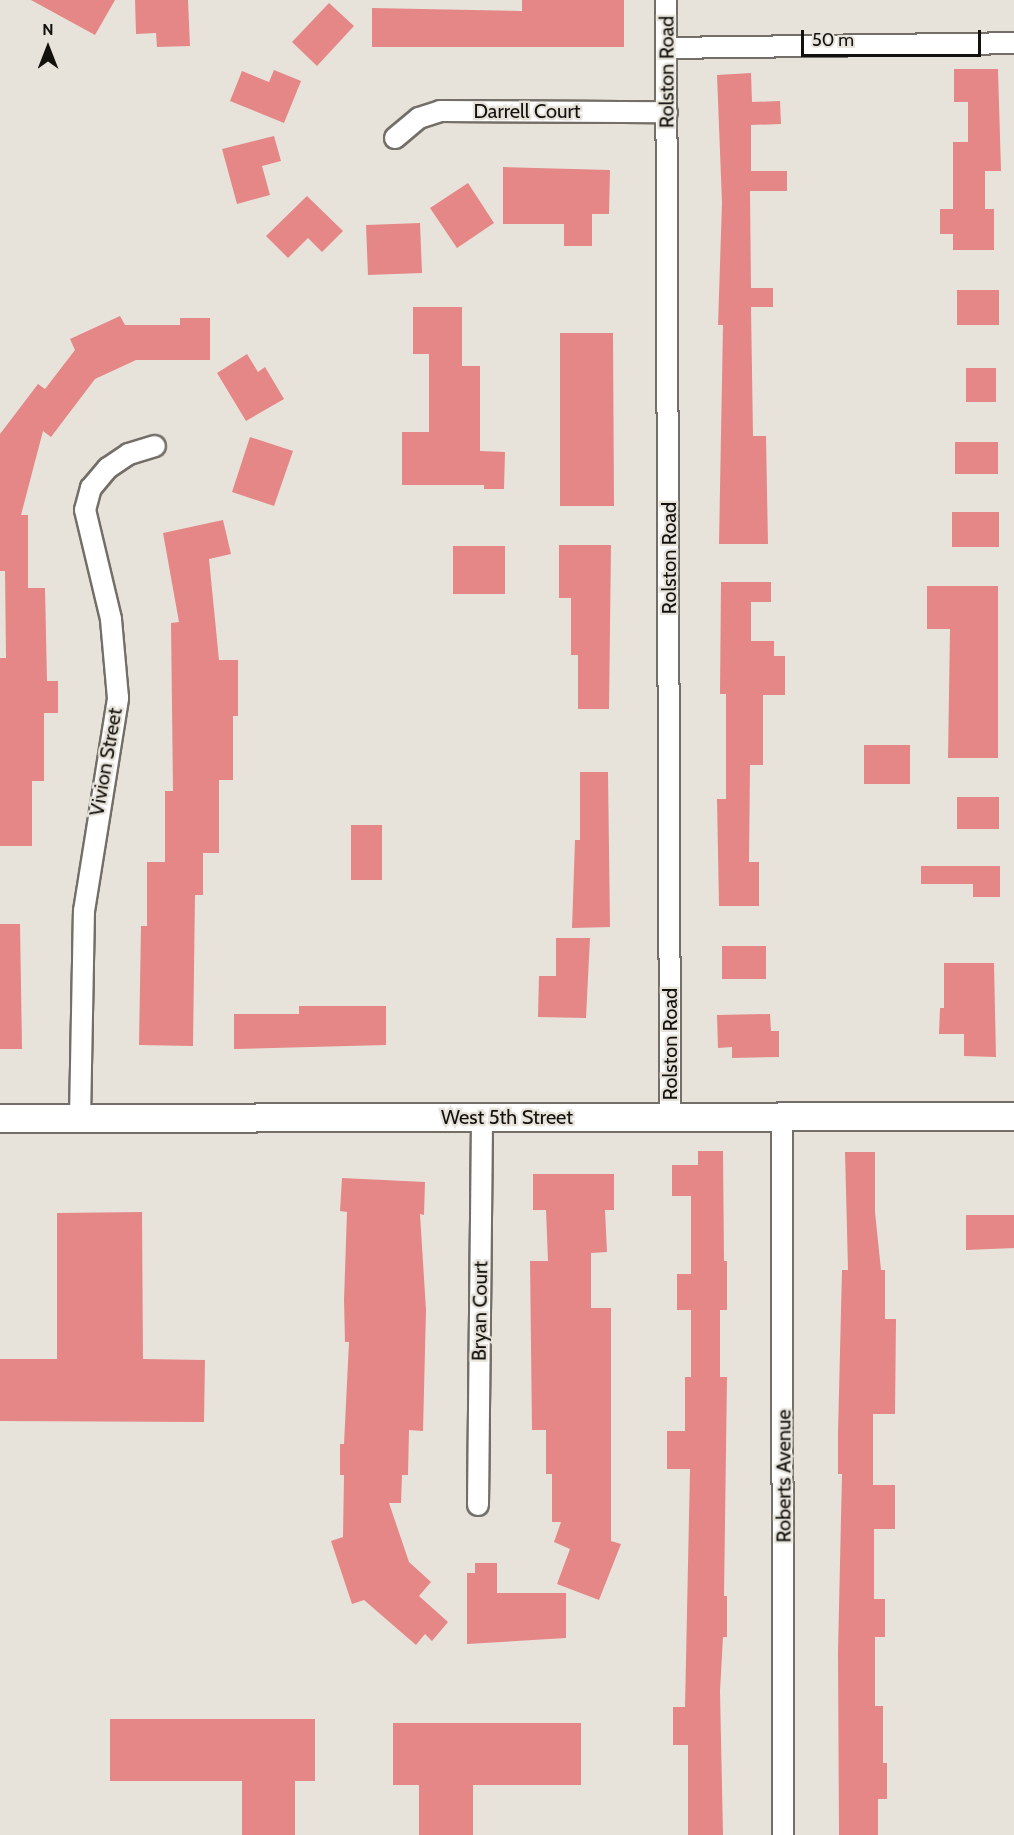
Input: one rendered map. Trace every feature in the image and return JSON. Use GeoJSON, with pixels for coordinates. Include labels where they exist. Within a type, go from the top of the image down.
{"type":"FeatureCollection","features":[{"type":"Feature","properties":{"kind":"street","name":"Rolston Road"},"geometry":{"type":"LineString","coordinates":[[666,0],[670,1117]]}},
{"type":"Feature","properties":{"kind":"street"},"geometry":{"type":"LineString","coordinates":[[667,48],[1014,43]]}},
{"type":"Feature","properties":{"kind":"street","name":"Darrell Court"},"geometry":{"type":"LineString","coordinates":[[395,138],[419,118],[440,111],[667,112]]}},
{"type":"Feature","properties":{"kind":"street","name":"Vivion Street"},"geometry":{"type":"LineString","coordinates":[[80,1118],[84,910],[92,843],[118,698],[111,619],[85,510],[86,499],[108,468],[129,454],[155,446]]}},
{"type":"Feature","properties":{"kind":"street","name":"West 5th Street"},"geometry":{"type":"LineString","coordinates":[[0,1118],[1014,1116]]}},
{"type":"Feature","properties":{"kind":"street","name":"Bryan Court"},"geometry":{"type":"LineString","coordinates":[[478,1505],[482,1117]]}},
{"type":"Feature","properties":{"kind":"street","name":"Roberts Avenue"},"geometry":{"type":"LineString","coordinates":[[782,1117],[783,1835]]}},
{"type":"Feature","properties":{"kind":"building"},"geometry":{"type":"Polygon","coordinates":[[[31,0],[115,0],[95,35],[31,0]]]}},
{"type":"Feature","properties":{"kind":"building"},"geometry":{"type":"Polygon","coordinates":[[[135,0],[188,0],[190,46],[157,47],[156,33],[136,34],[135,0]]]}},
{"type":"Feature","properties":{"kind":"building"},"geometry":{"type":"Polygon","coordinates":[[[522,0],[624,0],[624,47],[372,47],[372,8],[522,11],[522,0]]]}},
{"type":"Feature","properties":{"kind":"building"},"geometry":{"type":"Polygon","coordinates":[[[329,3],[354,26],[317,66],[292,42],[329,3]]]}},
{"type":"Feature","properties":{"kind":"building"},"geometry":{"type":"Polygon","coordinates":[[[954,69],[998,69],[1001,171],[985,171],[985,209],[994,209],[994,250],[953,250],[953,234],[940,234],[940,209],[953,209],[953,142],[968,142],[968,102],[954,102],[954,69]]]}},
{"type":"Feature","properties":{"kind":"building"},"geometry":{"type":"Polygon","coordinates":[[[274,70],[301,81],[284,123],[230,101],[242,71],[269,82],[274,70]]]}},
{"type":"Feature","properties":{"kind":"building"},"geometry":{"type":"Polygon","coordinates":[[[751,73],[752,102],[780,101],[781,124],[751,125],[751,171],[787,171],[787,191],[750,191],[751,288],[773,288],[773,307],[751,307],[753,436],[766,436],[768,544],[719,544],[723,325],[718,325],[722,203],[717,75],[751,73]]]}},
{"type":"Feature","properties":{"kind":"building"},"geometry":{"type":"Polygon","coordinates":[[[274,136],[281,161],[262,166],[270,195],[237,204],[222,149],[274,136]]]}},
{"type":"Feature","properties":{"kind":"building"},"geometry":{"type":"Polygon","coordinates":[[[503,167],[610,170],[609,214],[592,214],[592,246],[564,246],[564,224],[503,224],[503,167]]]}},
{"type":"Feature","properties":{"kind":"building"},"geometry":{"type":"Polygon","coordinates":[[[468,183],[494,223],[457,248],[430,208],[468,183]]]}},
{"type":"Feature","properties":{"kind":"building"},"geometry":{"type":"Polygon","coordinates":[[[307,196],[343,231],[322,252],[308,238],[288,258],[266,236],[307,196]]]}},
{"type":"Feature","properties":{"kind":"building"},"geometry":{"type":"Polygon","coordinates":[[[420,223],[422,273],[368,275],[366,225],[420,223]]]}},
{"type":"Feature","properties":{"kind":"building"},"geometry":{"type":"Polygon","coordinates":[[[957,290],[999,290],[999,325],[957,325],[957,290]]]}},
{"type":"Feature","properties":{"kind":"building"},"geometry":{"type":"Polygon","coordinates":[[[413,307],[462,307],[462,366],[480,366],[480,451],[505,452],[504,489],[484,489],[484,485],[402,485],[402,432],[429,432],[429,354],[413,354],[413,307]]]}},
{"type":"Feature","properties":{"kind":"building"},"geometry":{"type":"Polygon","coordinates":[[[120,316],[125,325],[180,325],[180,318],[210,318],[210,360],[136,360],[95,379],[51,437],[43,431],[21,515],[28,515],[28,588],[45,588],[47,681],[58,681],[58,713],[44,713],[44,781],[32,781],[32,846],[0,846],[0,658],[6,658],[5,571],[0,571],[0,434],[38,384],[45,389],[75,350],[70,339],[120,316]]]}},
{"type":"Feature","properties":{"kind":"building"},"geometry":{"type":"Polygon","coordinates":[[[560,333],[613,333],[614,506],[560,506],[560,333]]]}},
{"type":"Feature","properties":{"kind":"building"},"geometry":{"type":"Polygon","coordinates":[[[247,354],[258,372],[265,367],[284,399],[246,421],[217,373],[247,354]]]}},
{"type":"Feature","properties":{"kind":"building"},"geometry":{"type":"Polygon","coordinates":[[[966,368],[996,368],[996,402],[966,402],[966,368]]]}},
{"type":"Feature","properties":{"kind":"building"},"geometry":{"type":"Polygon","coordinates":[[[250,437],[293,451],[274,506],[232,492],[250,437]]]}},
{"type":"Feature","properties":{"kind":"building"},"geometry":{"type":"Polygon","coordinates":[[[955,442],[998,442],[998,474],[955,474],[955,442]]]}},
{"type":"Feature","properties":{"kind":"building"},"geometry":{"type":"Polygon","coordinates":[[[952,512],[999,512],[999,547],[952,547],[952,512]]]}},
{"type":"Feature","properties":{"kind":"building"},"geometry":{"type":"Polygon","coordinates":[[[223,520],[231,554],[209,559],[219,660],[238,660],[238,716],[233,716],[233,780],[219,780],[219,853],[203,853],[203,895],[195,895],[193,1046],[139,1045],[141,926],[147,926],[147,862],[165,862],[165,791],[173,791],[171,623],[179,622],[163,533],[223,520]]]}},
{"type":"Feature","properties":{"kind":"building"},"geometry":{"type":"Polygon","coordinates":[[[559,545],[611,545],[609,709],[578,709],[578,655],[571,655],[571,598],[559,598],[559,545]]]}},
{"type":"Feature","properties":{"kind":"building"},"geometry":{"type":"Polygon","coordinates":[[[453,546],[505,546],[505,594],[453,594],[453,546]]]}},
{"type":"Feature","properties":{"kind":"building"},"geometry":{"type":"Polygon","coordinates":[[[721,582],[771,582],[771,602],[751,602],[751,641],[774,641],[774,656],[785,656],[785,695],[763,695],[763,765],[750,765],[749,862],[759,862],[759,906],[719,906],[717,799],[726,799],[726,694],[720,694],[721,582]]]}},
{"type":"Feature","properties":{"kind":"building"},"geometry":{"type":"Polygon","coordinates":[[[927,586],[998,586],[998,758],[948,758],[950,629],[927,629],[927,586]]]}},
{"type":"Feature","properties":{"kind":"building"},"geometry":{"type":"Polygon","coordinates":[[[864,745],[910,745],[910,784],[864,784],[864,745]]]}},
{"type":"Feature","properties":{"kind":"building"},"geometry":{"type":"Polygon","coordinates":[[[580,772],[608,772],[610,927],[572,928],[575,840],[580,840],[580,772]]]}},
{"type":"Feature","properties":{"kind":"building"},"geometry":{"type":"Polygon","coordinates":[[[957,797],[999,797],[999,829],[957,829],[957,797]]]}},
{"type":"Feature","properties":{"kind":"building"},"geometry":{"type":"Polygon","coordinates":[[[351,825],[382,825],[382,880],[351,880],[351,825]]]}},
{"type":"Feature","properties":{"kind":"building"},"geometry":{"type":"Polygon","coordinates":[[[921,866],[1000,866],[1000,897],[973,897],[973,884],[921,884],[921,866]]]}},
{"type":"Feature","properties":{"kind":"building"},"geometry":{"type":"Polygon","coordinates":[[[0,924],[20,924],[22,1049],[0,1049],[0,924]]]}},
{"type":"Feature","properties":{"kind":"building"},"geometry":{"type":"Polygon","coordinates":[[[556,938],[590,938],[586,1018],[538,1017],[539,976],[556,976],[556,938]]]}},
{"type":"Feature","properties":{"kind":"building"},"geometry":{"type":"Polygon","coordinates":[[[722,946],[766,946],[766,979],[722,979],[722,946]]]}},
{"type":"Feature","properties":{"kind":"building"},"geometry":{"type":"Polygon","coordinates":[[[944,963],[994,963],[996,1057],[964,1056],[964,1034],[939,1034],[940,1008],[944,1008],[944,963]]]}},
{"type":"Feature","properties":{"kind":"building"},"geometry":{"type":"Polygon","coordinates":[[[299,1006],[386,1006],[386,1045],[234,1049],[234,1014],[299,1014],[299,1006]]]}},
{"type":"Feature","properties":{"kind":"building"},"geometry":{"type":"Polygon","coordinates":[[[770,1014],[771,1031],[779,1031],[779,1057],[732,1058],[732,1047],[718,1048],[717,1015],[770,1014]]]}},
{"type":"Feature","properties":{"kind":"building"},"geometry":{"type":"Polygon","coordinates":[[[698,1151],[723,1151],[727,1310],[720,1310],[720,1377],[727,1377],[724,1596],[727,1596],[727,1637],[723,1637],[720,1691],[723,1835],[688,1835],[688,1745],[673,1745],[673,1707],[685,1707],[690,1469],[667,1469],[667,1431],[685,1431],[685,1377],[691,1377],[691,1310],[677,1310],[677,1274],[691,1274],[691,1196],[672,1196],[672,1165],[698,1165],[698,1151]]]}},
{"type":"Feature","properties":{"kind":"building"},"geometry":{"type":"Polygon","coordinates":[[[845,1152],[875,1152],[875,1212],[881,1270],[885,1270],[885,1319],[896,1319],[895,1414],[873,1414],[873,1485],[895,1485],[895,1529],[874,1529],[874,1599],[885,1599],[885,1637],[875,1637],[875,1706],[883,1706],[883,1763],[887,1763],[887,1799],[878,1799],[878,1835],[839,1835],[838,1652],[842,1474],[838,1474],[838,1433],[842,1270],[848,1270],[845,1152]]]}},
{"type":"Feature","properties":{"kind":"building"},"geometry":{"type":"Polygon","coordinates":[[[533,1174],[614,1174],[614,1210],[605,1210],[607,1252],[591,1253],[591,1308],[611,1308],[611,1541],[621,1544],[599,1600],[557,1584],[570,1549],[554,1542],[561,1522],[552,1522],[552,1474],[546,1474],[546,1430],[532,1430],[530,1261],[548,1261],[546,1210],[533,1210],[533,1174]]]}},
{"type":"Feature","properties":{"kind":"building"},"geometry":{"type":"Polygon","coordinates":[[[342,1178],[425,1182],[424,1215],[420,1214],[426,1310],[423,1431],[409,1430],[408,1475],[402,1475],[401,1503],[389,1503],[409,1562],[431,1582],[419,1596],[448,1622],[432,1641],[425,1634],[416,1645],[364,1600],[352,1604],[331,1541],[343,1537],[344,1475],[340,1475],[340,1444],[344,1444],[349,1342],[345,1342],[347,1212],[340,1211],[342,1178]]]}},
{"type":"Feature","properties":{"kind":"building"},"geometry":{"type":"Polygon","coordinates":[[[142,1212],[143,1359],[205,1360],[204,1422],[0,1421],[0,1359],[57,1359],[57,1213],[142,1212]]]}},
{"type":"Feature","properties":{"kind":"building"},"geometry":{"type":"Polygon","coordinates":[[[966,1215],[1014,1215],[1014,1248],[966,1250],[966,1215]]]}},
{"type":"Feature","properties":{"kind":"building"},"geometry":{"type":"Polygon","coordinates":[[[475,1563],[497,1563],[497,1593],[566,1593],[566,1638],[467,1644],[467,1573],[475,1573],[475,1563]]]}},
{"type":"Feature","properties":{"kind":"building"},"geometry":{"type":"Polygon","coordinates":[[[110,1719],[315,1719],[315,1781],[295,1781],[295,1835],[242,1835],[242,1781],[110,1781],[110,1719]]]}},
{"type":"Feature","properties":{"kind":"building"},"geometry":{"type":"Polygon","coordinates":[[[393,1723],[581,1723],[581,1785],[473,1785],[473,1835],[419,1835],[419,1785],[393,1785],[393,1723]]]}}]}
